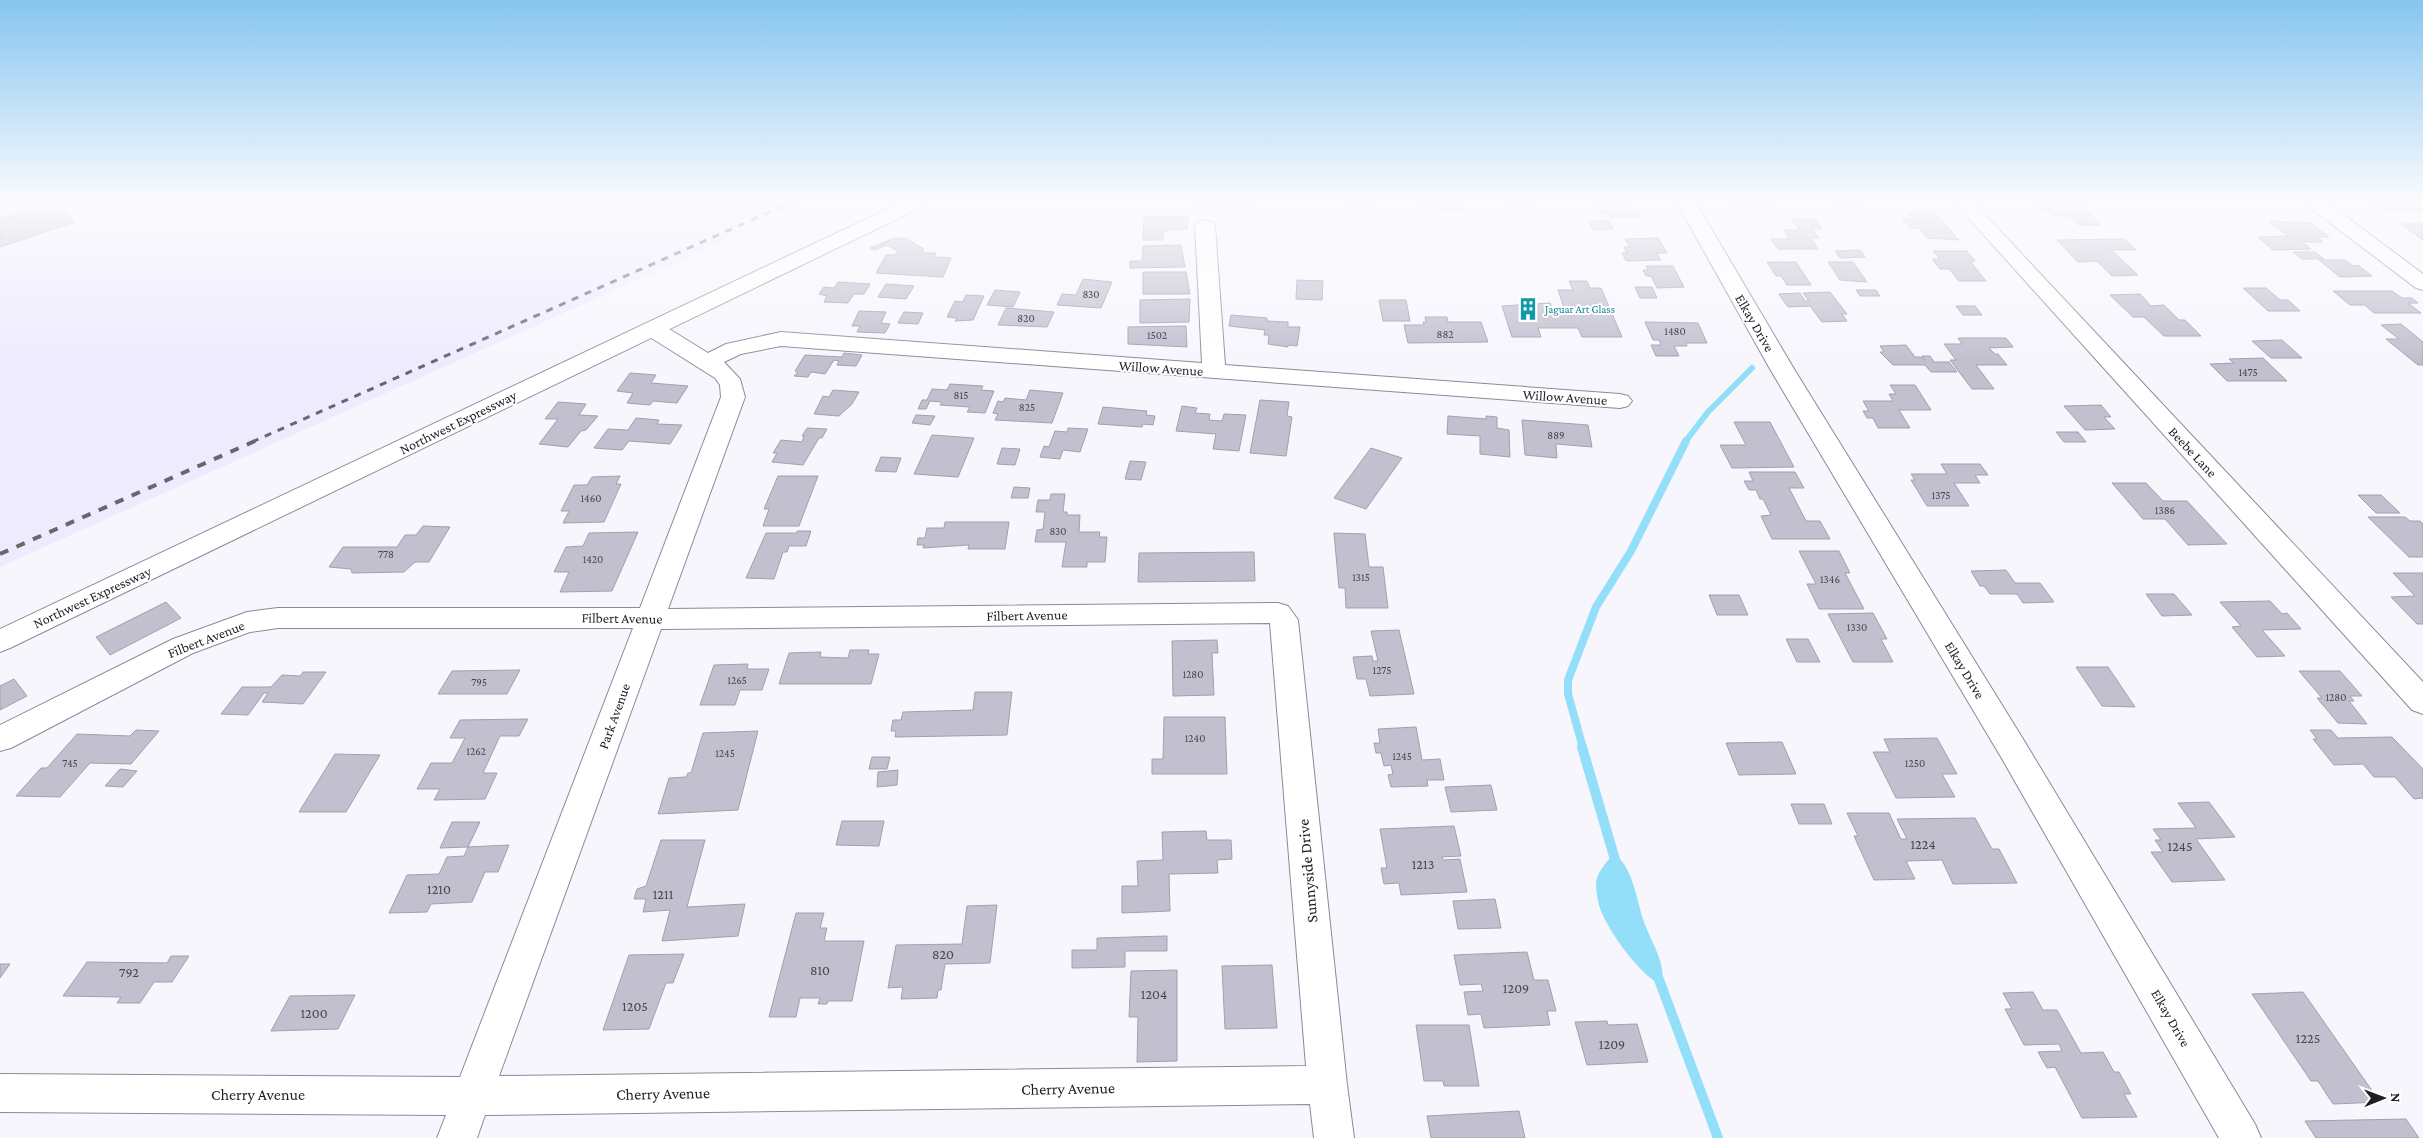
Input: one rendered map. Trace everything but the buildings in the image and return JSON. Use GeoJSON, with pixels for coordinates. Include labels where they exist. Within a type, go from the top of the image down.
{"type":"FeatureCollection","features":[{"type":"Feature","properties":{"kind":"street","name":"Northwest Expressway"},"geometry":{"type":"LineString","coordinates":[[0,641],[804,256]]}},
{"type":"Feature","properties":{"kind":"street"},"geometry":{"type":"LineString","coordinates":[[1207,256],[1214,372]]}},
{"type":"Feature","properties":{"kind":"street","name":"Elkay Drive"},"geometry":{"type":"LineString","coordinates":[[1717,256],[1782,369],[2012,748],[2241,1138]]}},
{"type":"Feature","properties":{"kind":"street","name":"Beebe Lane"},"geometry":{"type":"LineString","coordinates":[[2013,256],[2423,702]]}},
{"type":"Feature","properties":{"kind":"street"},"geometry":{"type":"LineString","coordinates":[[2386,256],[2423,284]]}},
{"type":"Feature","properties":{"kind":"street","name":"Park Avenue"},"geometry":{"type":"LineString","coordinates":[[458,1138],[732,397],[733,388],[726,376],[652,329]]}},
{"type":"Feature","properties":{"kind":"street","name":"Willow Avenue"},"geometry":{"type":"LineString","coordinates":[[706,362],[734,349],[780,339],[1620,401]]}},
{"type":"Feature","properties":{"kind":"street","name":"Filbert Avenue"},"geometry":{"type":"LineString","coordinates":[[0,739],[183,646],[247,622],[278,618],[650,618],[1272,612]]}},
{"type":"Feature","properties":{"kind":"street","name":"Sunnyside Drive"},"geometry":{"type":"LineString","coordinates":[[1272,612],[1282,616],[1284,620],[1327,1085],[1334,1138]]}},
{"type":"Feature","properties":{"kind":"street","name":"Cherry Avenue"},"geometry":{"type":"LineString","coordinates":[[0,1093],[473,1096],[1327,1085]]}},
{"type":"Feature","properties":{"kind":"shaded area"},"geometry":{"type":"Polygon","coordinates":[[[0,256],[690,256],[0,567],[0,256]]]}},
{"type":"Feature","properties":{"kind":"water"},"geometry":{"type":"Polygon","coordinates":[[[1613,854],[1625,865],[1633,883],[1643,919],[1660,960],[1662,969],[1661,985],[1652,980],[1626,952],[1605,920],[1600,908],[1596,880],[1602,868],[1613,854]]]}},
{"type":"Feature","properties":{"kind":"waterway"},"geometry":{"type":"LineString","coordinates":[[1685,442],[1708,412],[1752,368]]}},
{"type":"Feature","properties":{"kind":"waterway"},"geometry":{"type":"LineString","coordinates":[[1583,748],[1568,694],[1568,680],[1596,607],[1631,551],[1686,441]]}},
{"type":"Feature","properties":{"kind":"waterway"},"geometry":{"type":"LineString","coordinates":[[1582,747],[1616,863]]}},
{"type":"Feature","properties":{"kind":"waterway"},"geometry":{"type":"LineString","coordinates":[[1658,977],[1718,1138]]}},
{"type":"Feature","properties":{"kind":"railway"},"geometry":{"type":"LineString","coordinates":[[252,442],[670,256]]}},
{"type":"Feature","properties":{"kind":"railway"},"geometry":{"type":"LineString","coordinates":[[0,554],[255,441]]}},
{"type":"Feature","properties":{"kind":"place","name":"Jaguar Art Glass"},"geometry":{"type":"Point","coordinates":[1528,309]}}]}
